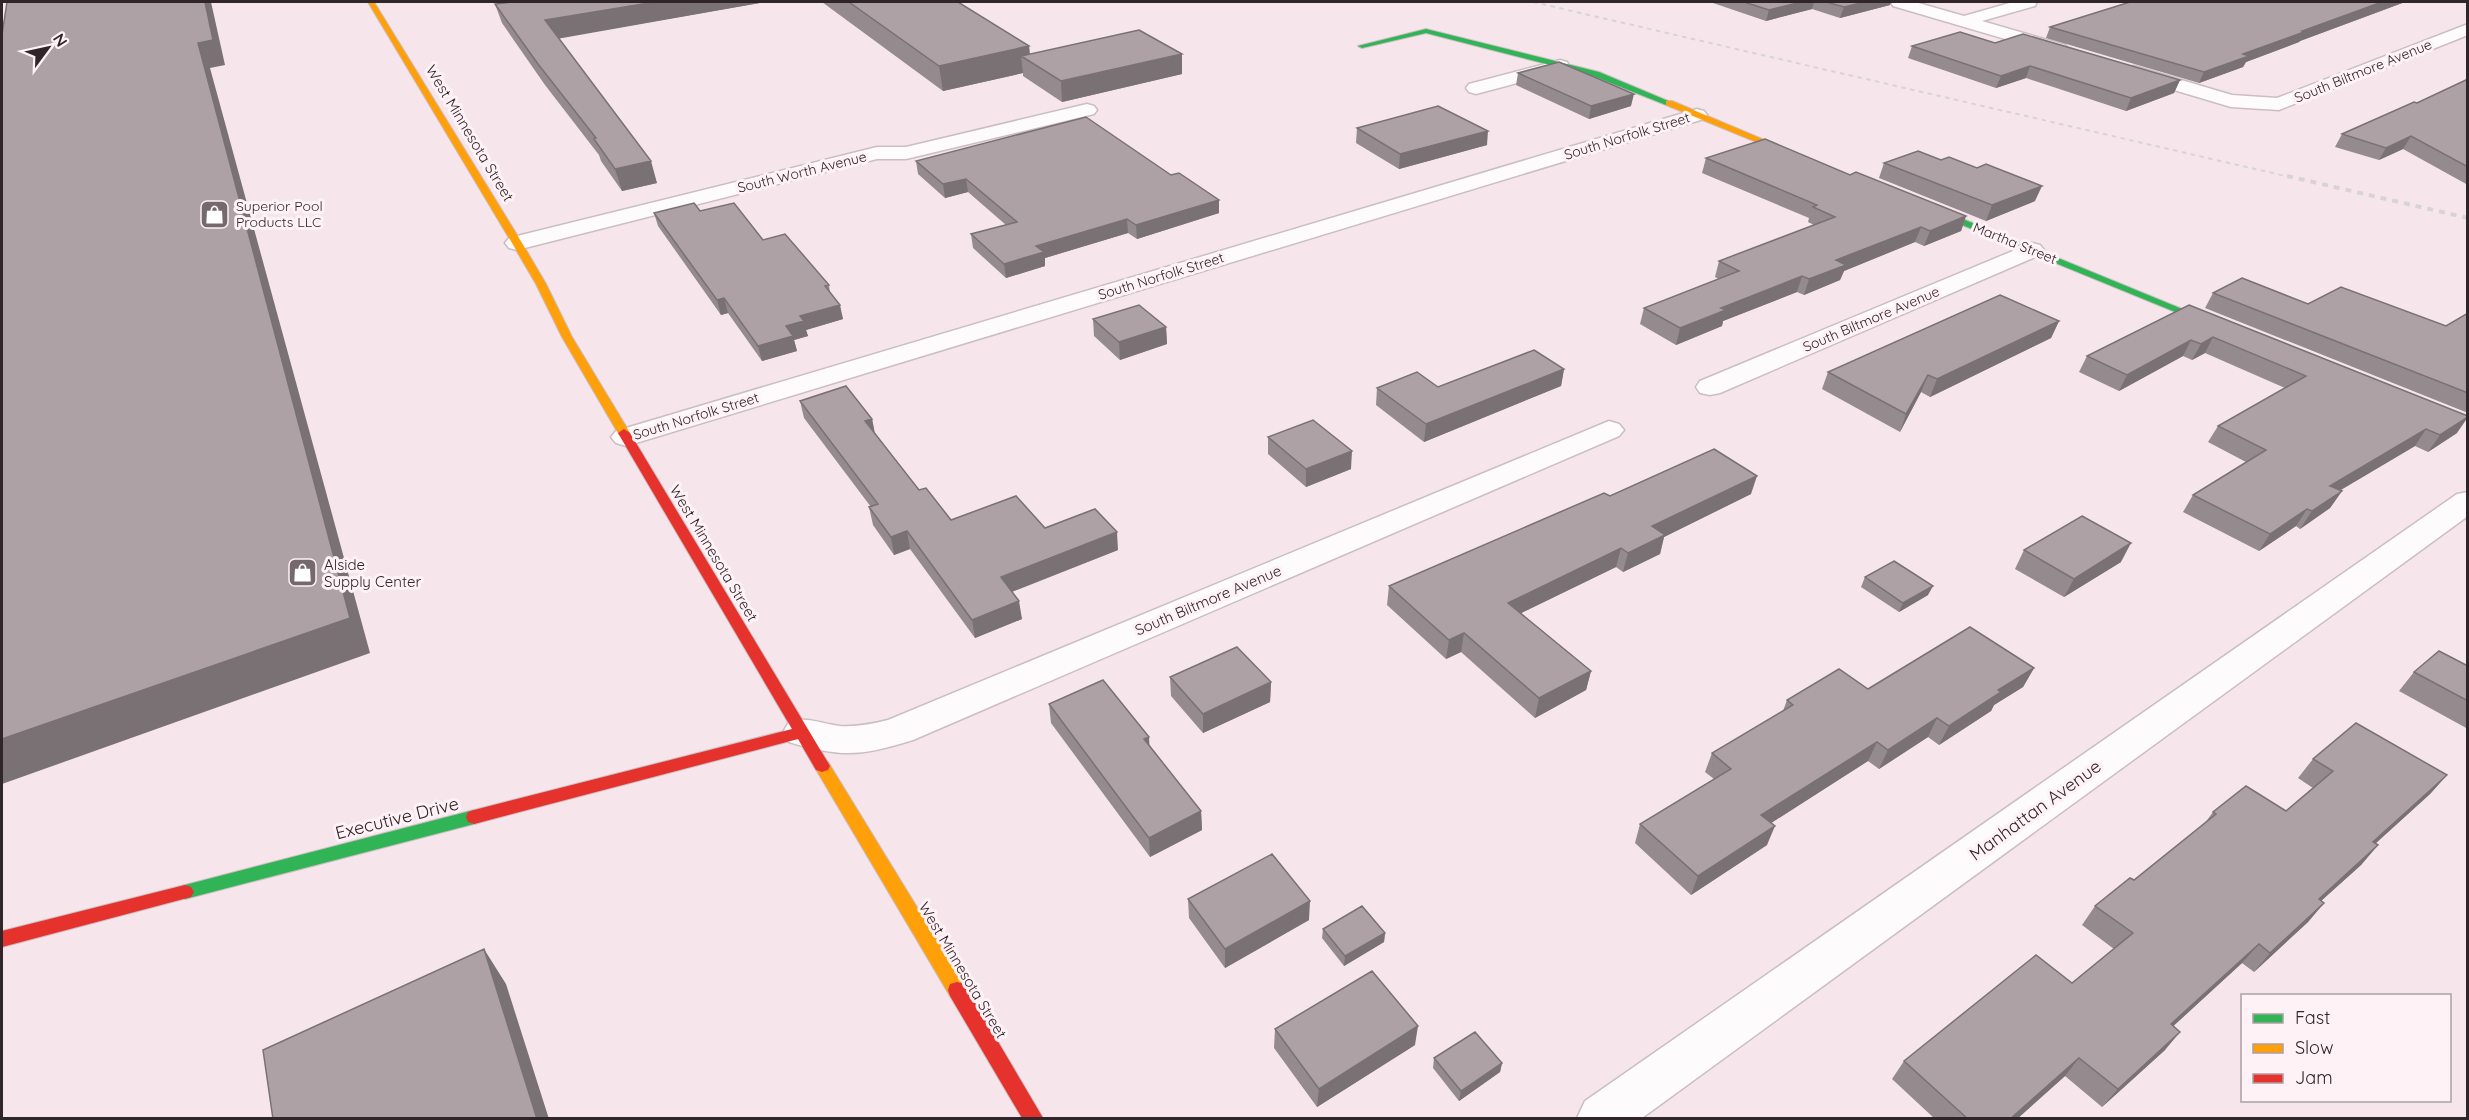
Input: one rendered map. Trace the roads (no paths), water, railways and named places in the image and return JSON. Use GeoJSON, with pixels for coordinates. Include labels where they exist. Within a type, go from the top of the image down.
{"type":"FeatureCollection","features":[{"type":"Feature","properties":{"kind":"street","name":"West Minnesota Street"},"geometry":{"type":"LineString","coordinates":[[371,2],[517,243],[541,284],[567,337],[1033,1119]]}},
{"type":"Feature","properties":{"kind":"street"},"geometry":{"type":"LineString","coordinates":[[1899,2],[2076,55]]}},
{"type":"Feature","properties":{"kind":"street"},"geometry":{"type":"LineString","coordinates":[[1964,21],[2029,2]]}},
{"type":"Feature","properties":{"kind":"street","name":"South Biltmore Avenue"},"geometry":{"type":"LineString","coordinates":[[2121,68],[2223,99],[2256,104],[2279,104],[2468,29]]}},
{"type":"Feature","properties":{"kind":"street"},"geometry":{"type":"LineString","coordinates":[[1362,46],[1426,31],[1596,74],[1816,163]]}},
{"type":"Feature","properties":{"kind":"street"},"geometry":{"type":"LineString","coordinates":[[1476,88],[1561,65]]}},
{"type":"Feature","properties":{"kind":"street","name":"South Worth Avenue"},"geometry":{"type":"LineString","coordinates":[[517,243],[877,153],[906,153],[1087,110]]}},
{"type":"Feature","properties":{"kind":"street","name":"South Norfolk Street"},"geometry":{"type":"LineString","coordinates":[[626,437],[1697,115]]}},
{"type":"Feature","properties":{"kind":"street","name":"Martha Street"},"geometry":{"type":"LineString","coordinates":[[1913,202],[2239,334]]}},
{"type":"Feature","properties":{"kind":"street","name":"South Biltmore Avenue"},"geometry":{"type":"LineString","coordinates":[[1710,387],[2032,250]]}},
{"type":"Feature","properties":{"kind":"street","name":"South Biltmore Avenue"},"geometry":{"type":"LineString","coordinates":[[802,732],[830,740],[856,742],[900,730],[1609,430]]}},
{"type":"Feature","properties":{"kind":"street","name":"Manhattan Avenue"},"geometry":{"type":"LineString","coordinates":[[1602,1119],[2468,501]]}},
{"type":"Feature","properties":{"kind":"street","name":"Executive Drive"},"geometry":{"type":"LineString","coordinates":[[2,939],[802,732]]}},
{"type":"Feature","properties":{"kind":"railway"},"geometry":{"type":"LineString","coordinates":[[1533,2],[2294,178]]}},
{"type":"Feature","properties":{"kind":"railway"},"geometry":{"type":"LineString","coordinates":[[2287,176],[2468,218]]}},
{"type":"Feature","properties":{"kind":"place","name":"Superior Pool Products LLC"},"geometry":{"type":"Point","coordinates":[215,214]}},
{"type":"Feature","properties":{"kind":"place","name":"Alside Supply Center"},"geometry":{"type":"Point","coordinates":[303,573]}}]}
